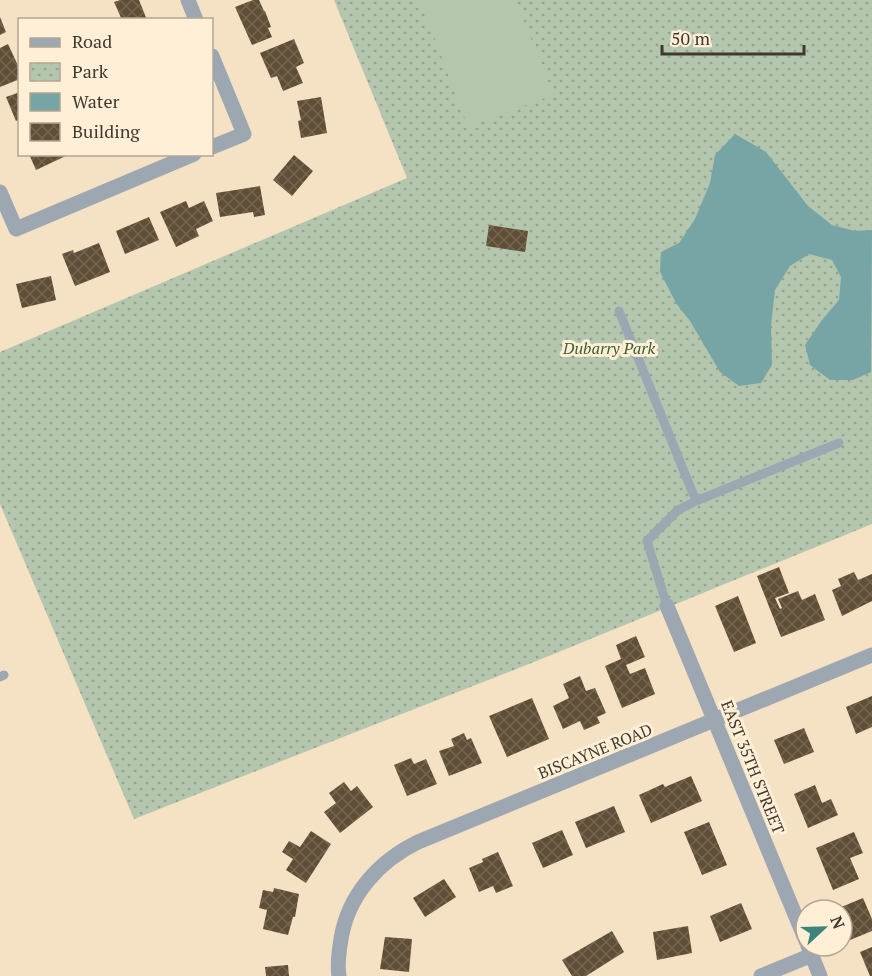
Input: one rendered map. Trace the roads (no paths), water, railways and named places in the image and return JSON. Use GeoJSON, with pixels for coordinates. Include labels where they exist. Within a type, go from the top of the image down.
{"type":"FeatureCollection","features":[{"type":"Feature","properties":{"kind":"street"},"geometry":{"type":"LineString","coordinates":[[188,0],[195,18]]}},
{"type":"Feature","properties":{"kind":"street"},"geometry":{"type":"LineString","coordinates":[[213,58],[244,134],[213,147]]}},
{"type":"Feature","properties":{"kind":"street"},"geometry":{"type":"LineString","coordinates":[[0,192],[16,229],[189,156]]}},
{"type":"Feature","properties":{"kind":"street","name":"EAST 35TH STREET"},"geometry":{"type":"LineString","coordinates":[[667,606],[794,914]]}},
{"type":"Feature","properties":{"kind":"street","name":"BISCAYNE ROAD"},"geometry":{"type":"LineString","coordinates":[[339,976],[338,951],[351,906],[360,890],[379,868],[409,846],[872,655]]}},
{"type":"Feature","properties":{"kind":"street"},"geometry":{"type":"LineString","coordinates":[[761,976],[794,956]]}},
{"type":"Feature","properties":{"kind":"street","name":"EAST 35TH STREET"},"geometry":{"type":"LineString","coordinates":[[812,958],[820,976]]}},
{"type":"Feature","properties":{"kind":"lane"},"geometry":{"type":"LineString","coordinates":[[619,311],[696,501]]}},
{"type":"Feature","properties":{"kind":"lane"},"geometry":{"type":"LineString","coordinates":[[667,606],[647,541],[678,510],[839,443]]}},
{"type":"Feature","properties":{"kind":"water"},"geometry":{"type":"Polygon","coordinates":[[[735,134],[766,152],[808,206],[832,225],[855,231],[872,230],[871,372],[853,380],[830,380],[810,365],[805,345],[839,300],[841,277],[832,260],[809,254],[790,266],[775,290],[771,325],[772,365],[761,383],[739,386],[720,372],[690,321],[676,303],[660,272],[661,252],[679,243],[695,219],[710,183],[715,155],[735,134]]]}},
{"type":"Feature","properties":{"kind":"park label","name":"Dubarry Park"},"geometry":{"type":"Point","coordinates":[609,348]}}]}
